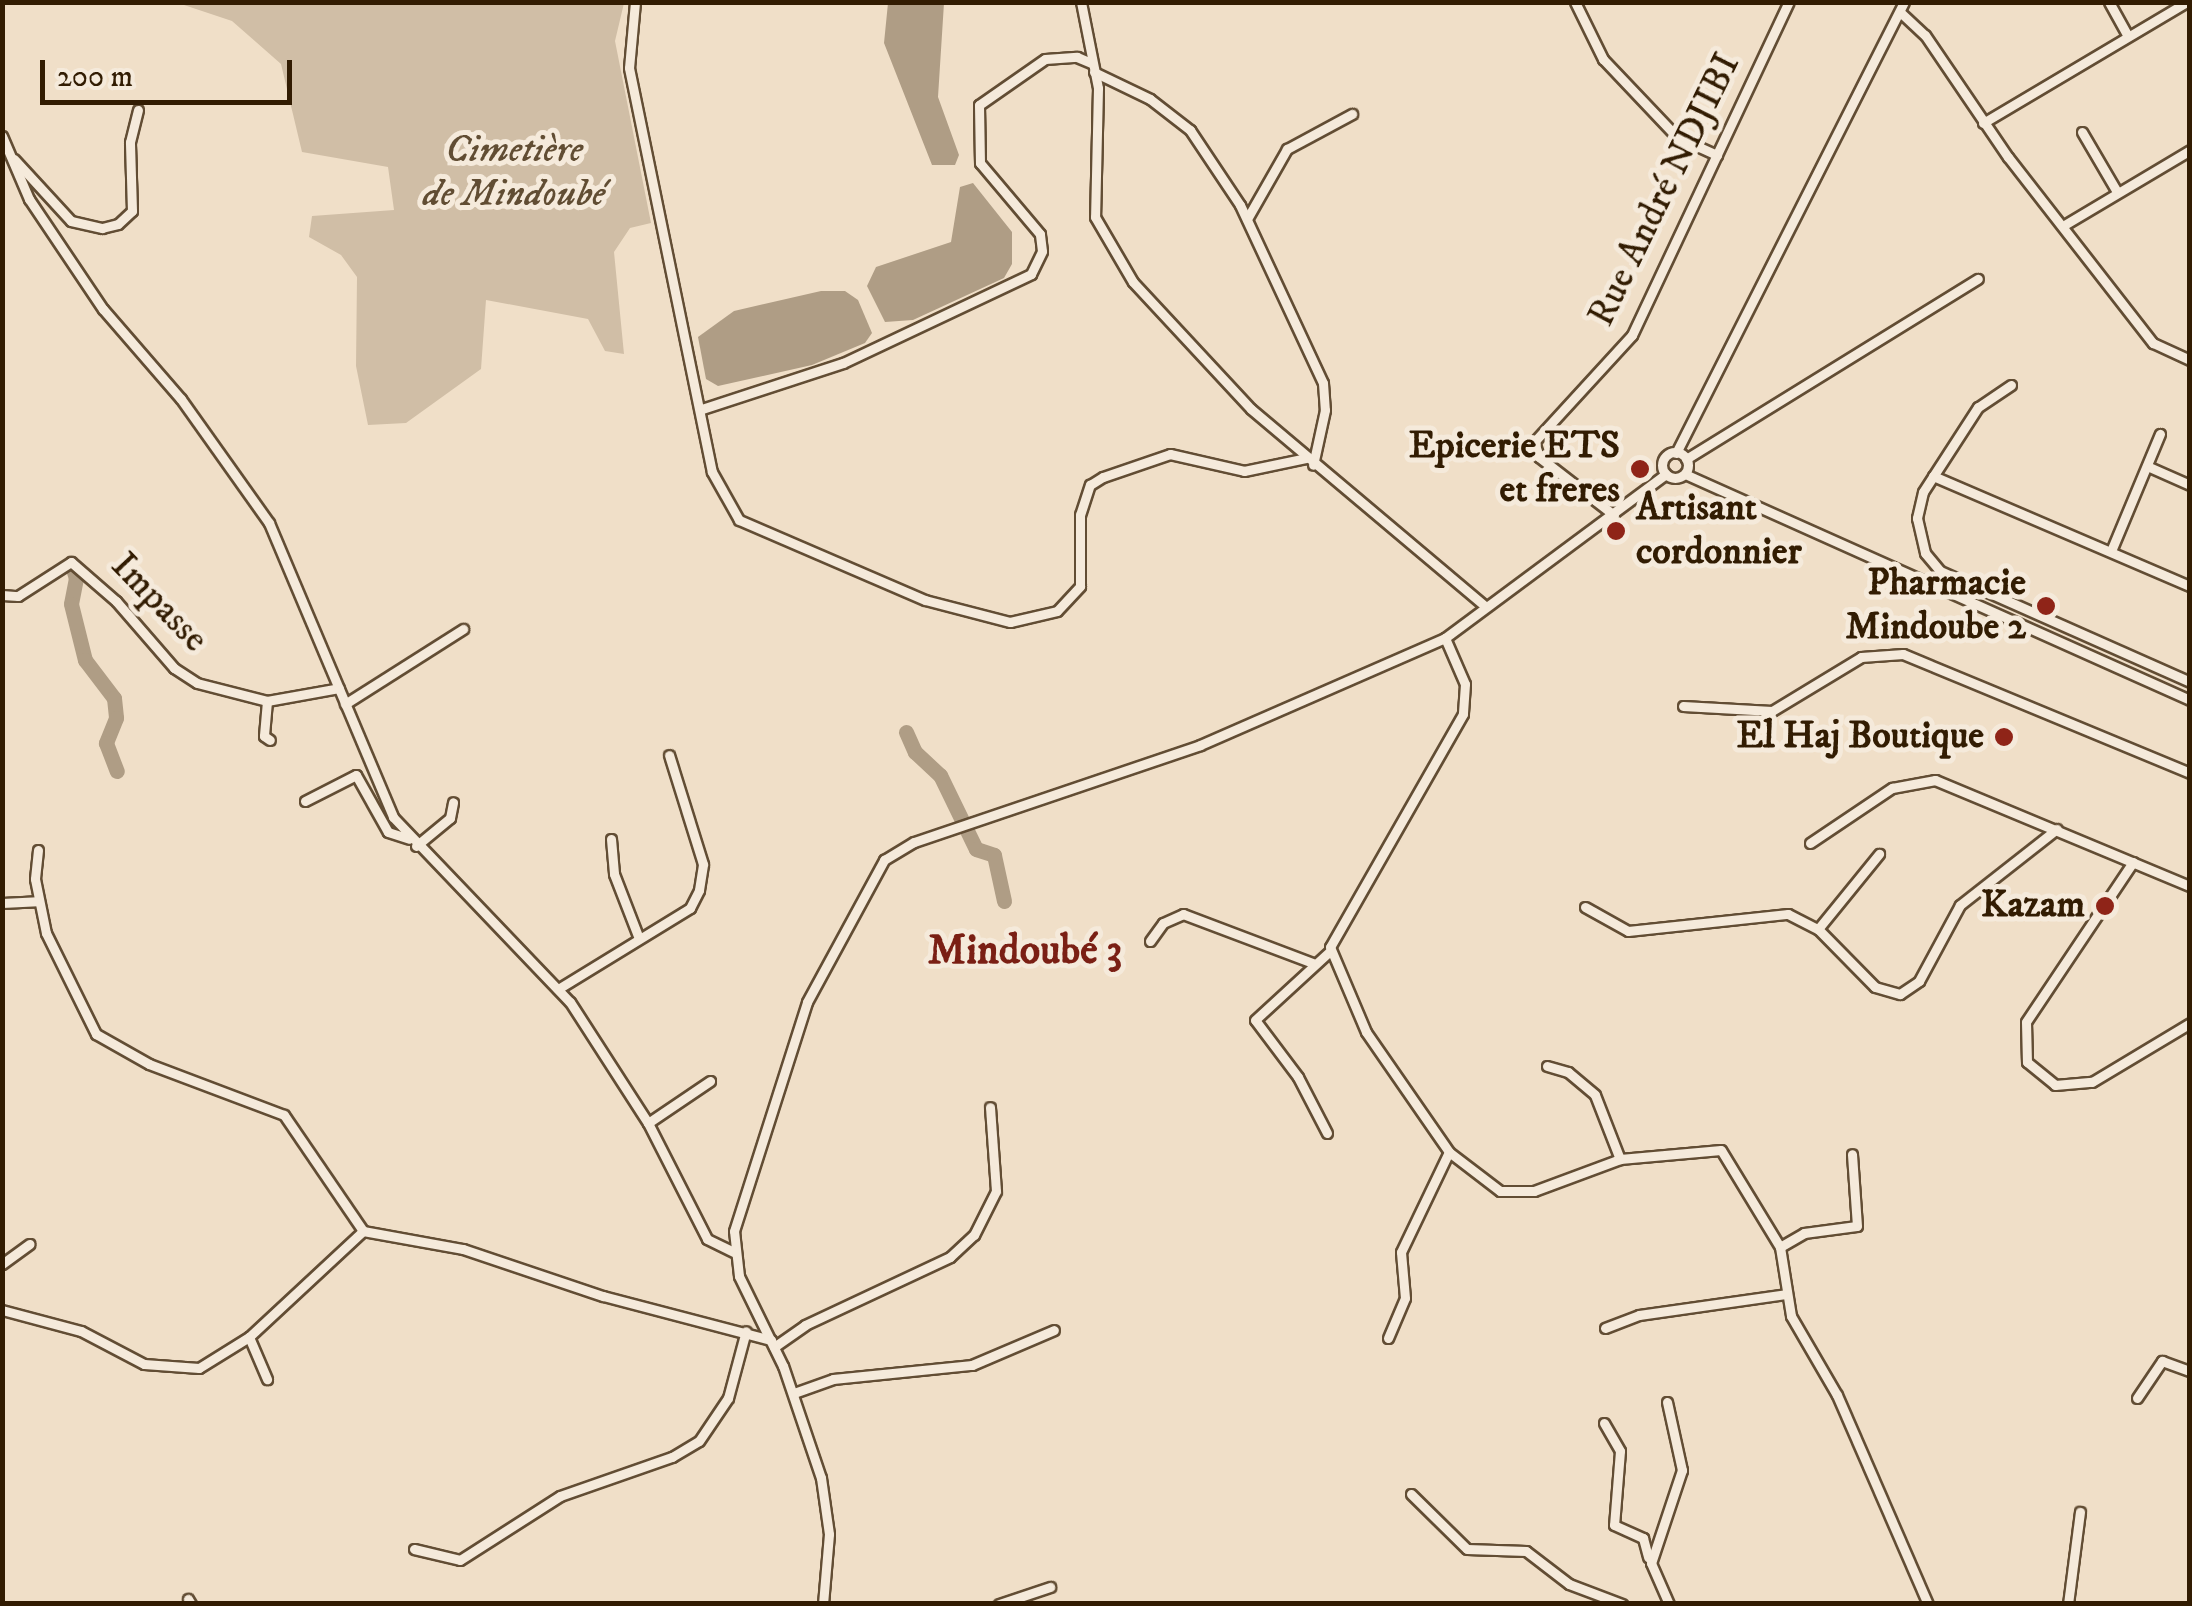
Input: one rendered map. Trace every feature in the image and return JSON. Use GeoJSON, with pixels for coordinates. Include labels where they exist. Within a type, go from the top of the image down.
{"type":"FeatureCollection","features":[{"type":"Feature","properties":{"kind":"street"},"geometry":{"type":"LineString","coordinates":[[635,2],[629,68],[712,472],[739,520],[814,556],[998,622],[1057,610],[1070,601],[1084,571],[1083,500],[1103,477],[1170,454],[1244,471],[1310,461]]}},
{"type":"Feature","properties":{"kind":"street"},"geometry":{"type":"LineString","coordinates":[[1081,2],[1100,121],[1092,196],[1103,237],[1147,302],[1310,461],[1484,606]]}},
{"type":"Feature","properties":{"kind":"street"},"geometry":{"type":"LineString","coordinates":[[1575,2],[1604,58],[1678,137],[1717,156]]}},
{"type":"Feature","properties":{"kind":"street","name":"Rue André NDJIBI"},"geometry":{"type":"LineString","coordinates":[[1614,515],[1538,457],[1534,442],[1632,334],[1789,2]]}},
{"type":"Feature","properties":{"kind":"street"},"geometry":{"type":"LineString","coordinates":[[2109,2],[2126,34]]}},
{"type":"Feature","properties":{"kind":"street"},"geometry":{"type":"LineString","coordinates":[[1983,122],[2126,34],[2187,2]]}},
{"type":"Feature","properties":{"kind":"street"},"geometry":{"type":"LineString","coordinates":[[1685,474],[1681,456],[1902,7],[1983,122],[2066,224],[2153,342],[2190,360]]}},
{"type":"Feature","properties":{"kind":"street"},"geometry":{"type":"LineString","coordinates":[[702,409],[858,357],[1031,274],[1042,251],[1040,234],[980,163],[979,105],[1044,60],[1077,56],[1150,99],[1190,130],[1246,219],[1323,382],[1325,410],[1310,461]]}},
{"type":"Feature","properties":{"kind":"street"},"geometry":{"type":"LineString","coordinates":[[9,154],[71,221],[102,228],[118,224],[132,211],[130,142],[138,110]]}},
{"type":"Feature","properties":{"kind":"street"},"geometry":{"type":"LineString","coordinates":[[1246,219],[1287,149],[1352,114]]}},
{"type":"Feature","properties":{"kind":"street"},"geometry":{"type":"LineString","coordinates":[[2082,132],[2117,192]]}},
{"type":"Feature","properties":{"kind":"street"},"geometry":{"type":"LineString","coordinates":[[2,136],[29,199],[102,308],[181,398],[269,523],[379,792],[412,842],[558,990],[648,1123],[707,1239],[734,1252]]}},
{"type":"Feature","properties":{"kind":"street"},"geometry":{"type":"LineString","coordinates":[[2066,224],[2190,150]]}},
{"type":"Feature","properties":{"kind":"street"},"geometry":{"type":"LineString","coordinates":[[1666,474],[1664,458],[1681,456],[1978,279]]}},
{"type":"Feature","properties":{"kind":"street"},"geometry":{"type":"LineString","coordinates":[[2011,385],[1978,407],[1933,476],[1917,518],[1933,565],[2190,682]]}},
{"type":"Feature","properties":{"kind":"street"},"geometry":{"type":"LineString","coordinates":[[2110,551],[2160,434]]}},
{"type":"Feature","properties":{"kind":"street"},"geometry":{"type":"LineString","coordinates":[[2147,466],[2190,485]]}},
{"type":"Feature","properties":{"kind":"street"},"geometry":{"type":"LineString","coordinates":[[823,1604],[827,1512],[794,1393],[734,1252],[740,1199],[813,989],[884,860],[955,828],[1200,744],[1445,638],[1666,474],[1685,474],[2190,700]]}},
{"type":"Feature","properties":{"kind":"street"},"geometry":{"type":"LineString","coordinates":[[1933,476],[2190,586]]}},
{"type":"Feature","properties":{"kind":"street","name":"Impasse"},"geometry":{"type":"LineString","coordinates":[[2,594],[18,596],[63,564],[81,566],[174,668],[220,692],[266,701],[339,688]]}},
{"type":"Feature","properties":{"kind":"street"},"geometry":{"type":"LineString","coordinates":[[346,704],[463,629]]}},
{"type":"Feature","properties":{"kind":"street"},"geometry":{"type":"LineString","coordinates":[[1327,1133],[1298,1077],[1255,1020],[1330,951],[1463,714],[1462,671],[1445,638]]}},
{"type":"Feature","properties":{"kind":"street"},"geometry":{"type":"LineString","coordinates":[[1683,706],[1772,711],[1861,656],[1903,654],[2190,773]]}},
{"type":"Feature","properties":{"kind":"street"},"geometry":{"type":"LineString","coordinates":[[266,701],[264,736],[270,740]]}},
{"type":"Feature","properties":{"kind":"street"},"geometry":{"type":"LineString","coordinates":[[558,990],[638,936],[690,908],[702,876],[669,754]]}},
{"type":"Feature","properties":{"kind":"street"},"geometry":{"type":"LineString","coordinates":[[305,801],[356,775],[388,832],[412,842]]}},
{"type":"Feature","properties":{"kind":"street"},"geometry":{"type":"LineString","coordinates":[[1810,842],[1892,788],[1922,780],[1960,787],[2190,886]]}},
{"type":"Feature","properties":{"kind":"street"},"geometry":{"type":"LineString","coordinates":[[412,842],[450,818],[453,802]]}},
{"type":"Feature","properties":{"kind":"street"},"geometry":{"type":"LineString","coordinates":[[1585,907],[1624,931],[1774,913],[1818,929],[1875,987],[1900,994],[1919,981],[1960,905],[2057,829]]}},
{"type":"Feature","properties":{"kind":"street"},"geometry":{"type":"LineString","coordinates":[[611,839],[614,874],[638,936]]}},
{"type":"Feature","properties":{"kind":"street"},"geometry":{"type":"LineString","coordinates":[[38,850],[37,901],[64,978],[96,1034],[149,1064],[284,1115],[305,1136],[327,1182],[363,1231],[463,1249],[603,1296],[746,1330],[773,1344]]}},
{"type":"Feature","properties":{"kind":"street"},"geometry":{"type":"LineString","coordinates":[[1818,929],[1879,854]]}},
{"type":"Feature","properties":{"kind":"street"},"geometry":{"type":"LineString","coordinates":[[2133,862],[2026,1022],[2027,1062],[2054,1085],[2092,1082],[2190,1023]]}},
{"type":"Feature","properties":{"kind":"street"},"geometry":{"type":"LineString","coordinates":[[2,902],[37,901]]}},
{"type":"Feature","properties":{"kind":"street"},"geometry":{"type":"LineString","coordinates":[[1150,941],[1163,922],[1183,914],[1314,963]]}},
{"type":"Feature","properties":{"kind":"street"},"geometry":{"type":"LineString","coordinates":[[1330,951],[1366,1032],[1449,1152],[1488,1186],[1522,1192],[1620,1159],[1721,1150],[1780,1246],[1786,1294],[1928,1604]]}},
{"type":"Feature","properties":{"kind":"street"},"geometry":{"type":"LineString","coordinates":[[1547,1066],[1568,1072],[1595,1095],[1620,1159]]}},
{"type":"Feature","properties":{"kind":"street"},"geometry":{"type":"LineString","coordinates":[[648,1123],[710,1081]]}},
{"type":"Feature","properties":{"kind":"street"},"geometry":{"type":"LineString","coordinates":[[773,1344],[950,1257],[974,1236],[996,1191],[990,1107]]}},
{"type":"Feature","properties":{"kind":"street"},"geometry":{"type":"LineString","coordinates":[[1388,1338],[1405,1298],[1401,1252],[1449,1152]]}},
{"type":"Feature","properties":{"kind":"street"},"geometry":{"type":"LineString","coordinates":[[1780,1246],[1804,1233],[1856,1226],[1852,1154]]}},
{"type":"Feature","properties":{"kind":"street"},"geometry":{"type":"LineString","coordinates":[[2,1310],[68,1327],[165,1369],[208,1365],[250,1337],[363,1231]]}},
{"type":"Feature","properties":{"kind":"street"},"geometry":{"type":"LineString","coordinates":[[2,1264],[30,1244]]}},
{"type":"Feature","properties":{"kind":"street"},"geometry":{"type":"LineString","coordinates":[[1606,1328],[1640,1315],[1786,1294]]}},
{"type":"Feature","properties":{"kind":"street"},"geometry":{"type":"LineString","coordinates":[[414,1549],[460,1560],[560,1496],[645,1468],[699,1441],[728,1398],[746,1330]]}},
{"type":"Feature","properties":{"kind":"street"},"geometry":{"type":"LineString","coordinates":[[794,1393],[832,1379],[972,1365],[1054,1330]]}},
{"type":"Feature","properties":{"kind":"street"},"geometry":{"type":"LineString","coordinates":[[250,1337],[267,1379]]}},
{"type":"Feature","properties":{"kind":"street"},"geometry":{"type":"LineString","coordinates":[[2137,1398],[2162,1361],[2190,1370]]}},
{"type":"Feature","properties":{"kind":"street"},"geometry":{"type":"LineString","coordinates":[[1652,1563],[1682,1470],[1667,1402]]}},
{"type":"Feature","properties":{"kind":"street"},"geometry":{"type":"LineString","coordinates":[[1604,1424],[1620,1451],[1614,1525],[1643,1538],[1669,1604]]}},
{"type":"Feature","properties":{"kind":"street"},"geometry":{"type":"LineString","coordinates":[[1411,1494],[1467,1549],[1526,1551],[1569,1584],[1622,1604]]}},
{"type":"Feature","properties":{"kind":"street"},"geometry":{"type":"LineString","coordinates":[[2068,1604],[2080,1512]]}},
{"type":"Feature","properties":{"kind":"street"},"geometry":{"type":"LineString","coordinates":[[999,1604],[1050,1587]]}},
{"type":"Feature","properties":{"kind":"green space","name":"Cimetière de Mindoubé"},"geometry":{"type":"Polygon","coordinates":[[[178,3],[624,3],[615,41],[651,223],[630,228],[614,252],[624,354],[605,351],[588,319],[486,300],[481,369],[406,423],[368,425],[356,366],[357,277],[341,255],[309,237],[312,216],[394,210],[388,167],[302,152],[281,64],[232,21],[178,3]]]}},
{"type":"Feature","properties":{"kind":"shaded area"},"geometry":{"type":"Polygon","coordinates":[[[888,3],[944,3],[938,97],[959,155],[955,165],[932,165],[884,43],[888,3]]]}},
{"type":"Feature","properties":{"kind":"shaded area"},"geometry":{"type":"Polygon","coordinates":[[[973,183],[1012,232],[1012,264],[1004,278],[913,320],[885,322],[867,286],[876,267],[951,242],[960,187],[973,183]]]}},
{"type":"Feature","properties":{"kind":"shaded area"},"geometry":{"type":"Polygon","coordinates":[[[821,291],[845,291],[858,300],[872,333],[865,343],[812,365],[718,386],[706,379],[698,337],[734,311],[821,291]]]}},
{"type":"Feature","properties":{"kind":"waterway"},"geometry":{"type":"LineString","coordinates":[[71,562],[76,578],[71,604],[85,660],[114,698],[116,718],[106,743],[117,771]]}},
{"type":"Feature","properties":{"kind":"waterway"},"geometry":{"type":"LineString","coordinates":[[906,732],[915,752],[940,775],[976,849],[994,855],[1004,901]]}},
{"type":"Feature","properties":{"kind":"place","name":"Epicerie ETS et freres"},"geometry":{"type":"Point","coordinates":[1640,469]}},
{"type":"Feature","properties":{"kind":"place","name":"Artisant cordonnier"},"geometry":{"type":"Point","coordinates":[1616,531]}},
{"type":"Feature","properties":{"kind":"place","name":"Pharmacie Mindoube 2"},"geometry":{"type":"Point","coordinates":[2046,606]}},
{"type":"Feature","properties":{"kind":"place","name":"El Haj Boutique"},"geometry":{"type":"Point","coordinates":[2004,737]}},
{"type":"Feature","properties":{"kind":"place","name":"Kazam"},"geometry":{"type":"Point","coordinates":[2105,906]}},
{"type":"Feature","properties":{"kind":"district","name":"Mindoubé 3"},"geometry":{"type":"Point","coordinates":[1025,951]}}]}
